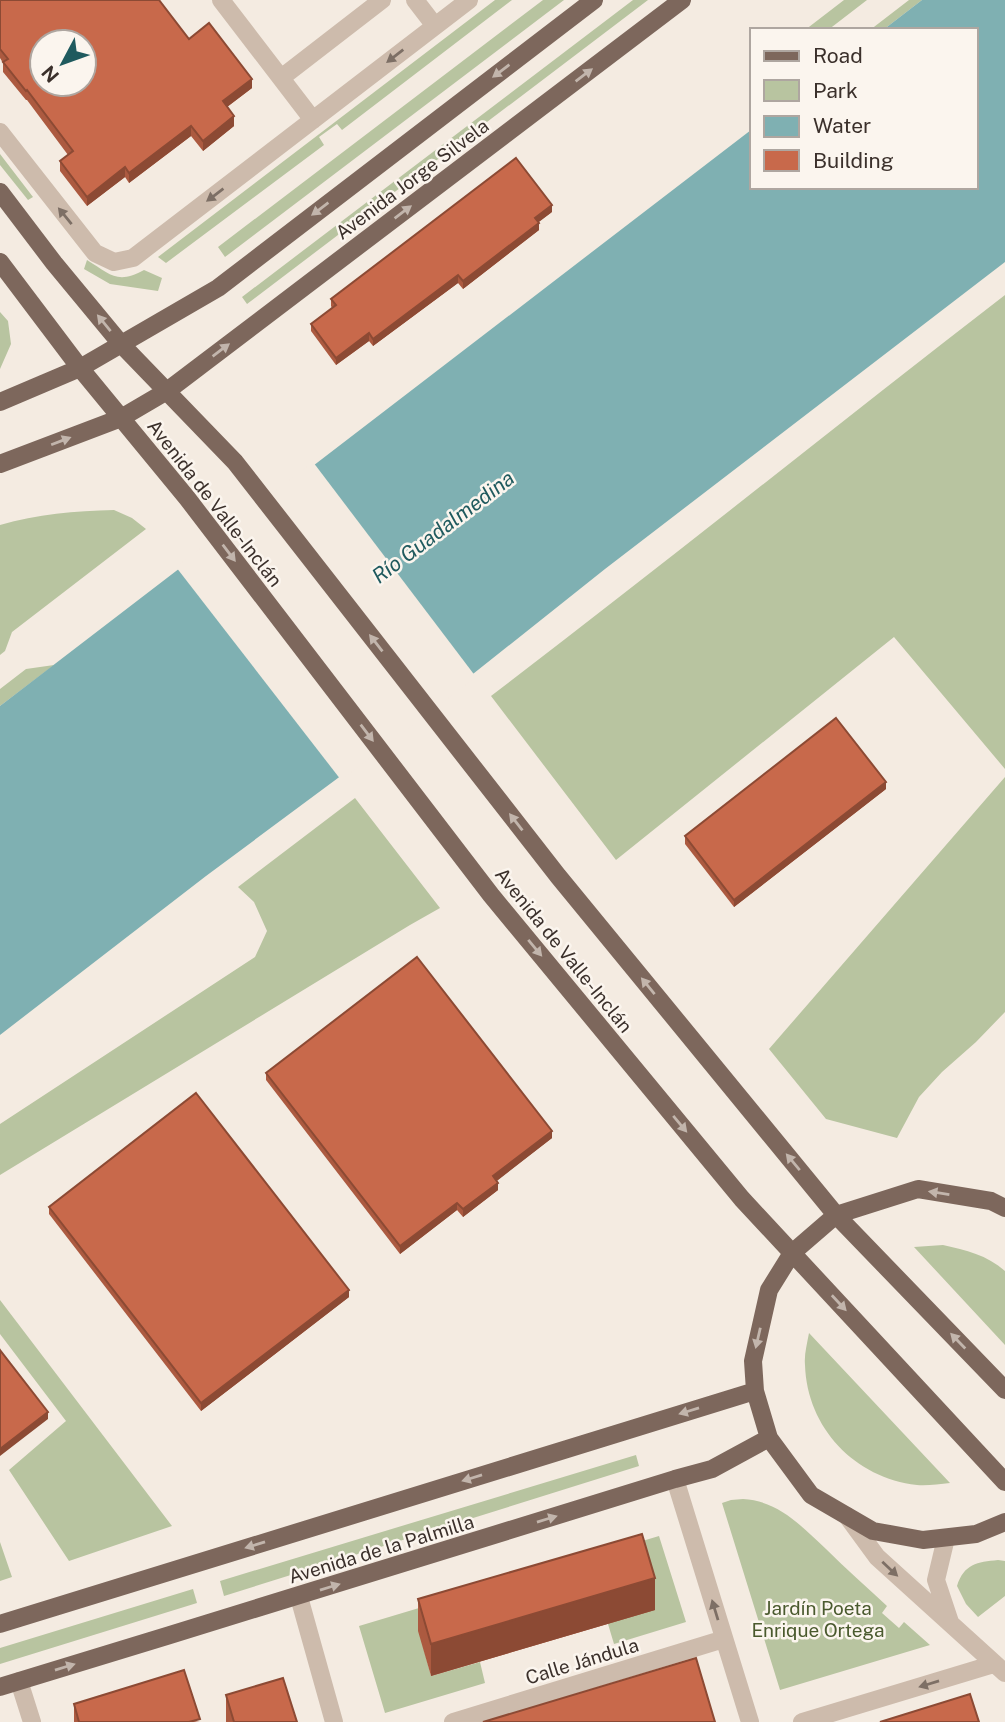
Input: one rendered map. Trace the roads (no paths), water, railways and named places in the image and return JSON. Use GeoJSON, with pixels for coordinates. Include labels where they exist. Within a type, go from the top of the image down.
{"type":"FeatureCollection","features":[{"type":"Feature","properties":{"kind":"main road","name":"Avenida Jorge Silvela"},"geometry":{"type":"LineString","coordinates":[[0,402],[80,368],[218,288],[594,0]]}},
{"type":"Feature","properties":{"kind":"main road","name":"Avenida Jorge Silvela"},"geometry":{"type":"LineString","coordinates":[[0,464],[121,418],[167,391],[682,0]]}},
{"type":"Feature","properties":{"kind":"main road","name":"Avenida de Valle-Inclán"},"geometry":{"type":"LineString","coordinates":[[0,192],[121,344],[235,461],[558,876],[836,1215],[1005,1390]]}},
{"type":"Feature","properties":{"kind":"main road","name":"Avenida de Valle-Inclán"},"geometry":{"type":"LineString","coordinates":[[0,262],[80,368],[187,498],[491,895],[733,1188],[1005,1482]]}},
{"type":"Feature","properties":{"kind":"main road"},"geometry":{"type":"LineString","coordinates":[[1005,1208],[991,1201],[918,1189],[836,1215],[792,1253],[769,1290],[753,1362],[755,1391],[769,1438],[811,1495],[873,1531],[923,1540],[976,1534],[1005,1522]]}},
{"type":"Feature","properties":{"kind":"main road"},"geometry":{"type":"LineString","coordinates":[[0,1624],[755,1391]]}},
{"type":"Feature","properties":{"kind":"main road","name":"Avenida de la Palmilla"},"geometry":{"type":"LineString","coordinates":[[0,1686],[712,1469],[769,1438]]}},
{"type":"Feature","properties":{"kind":"street"},"geometry":{"type":"LineString","coordinates":[[221,0],[313,120]]}},
{"type":"Feature","properties":{"kind":"street"},"geometry":{"type":"LineString","coordinates":[[281,78],[382,0]]}},
{"type":"Feature","properties":{"kind":"street"},"geometry":{"type":"LineString","coordinates":[[415,0],[435,26]]}},
{"type":"Feature","properties":{"kind":"street"},"geometry":{"type":"LineString","coordinates":[[0,132],[95,253],[114,262],[133,258],[469,0]]}},
{"type":"Feature","properties":{"kind":"street"},"geometry":{"type":"LineString","coordinates":[[675,1479],[750,1722]]}},
{"type":"Feature","properties":{"kind":"street"},"geometry":{"type":"LineString","coordinates":[[847,1516],[877,1557],[1000,1669]]}},
{"type":"Feature","properties":{"kind":"street"},"geometry":{"type":"LineString","coordinates":[[946,1538],[936,1580],[951,1626]]}},
{"type":"Feature","properties":{"kind":"street"},"geometry":{"type":"LineString","coordinates":[[299,1597],[334,1722]]}},
{"type":"Feature","properties":{"kind":"street","name":"Calle Jándula"},"geometry":{"type":"LineString","coordinates":[[453,1722],[724,1639]]}},
{"type":"Feature","properties":{"kind":"street"},"geometry":{"type":"LineString","coordinates":[[802,1722],[1000,1669]]}},
{"type":"Feature","properties":{"kind":"street"},"geometry":{"type":"LineString","coordinates":[[19,1681],[32,1722]]}},
{"type":"Feature","properties":{"kind":"water","name":"Río Guadalmedina"},"geometry":{"type":"Polygon","coordinates":[[[922,0],[1005,0],[1005,262],[605,569],[400,732],[206,876],[0,1035],[0,706],[750,131],[750,189],[977,189],[977,28],[886,28],[922,0]]]}},
{"type":"Feature","properties":{"kind":"park label","name":"Jardín Poeta Enrique Ortega"},"geometry":{"type":"Point","coordinates":[818,1619]}}]}
